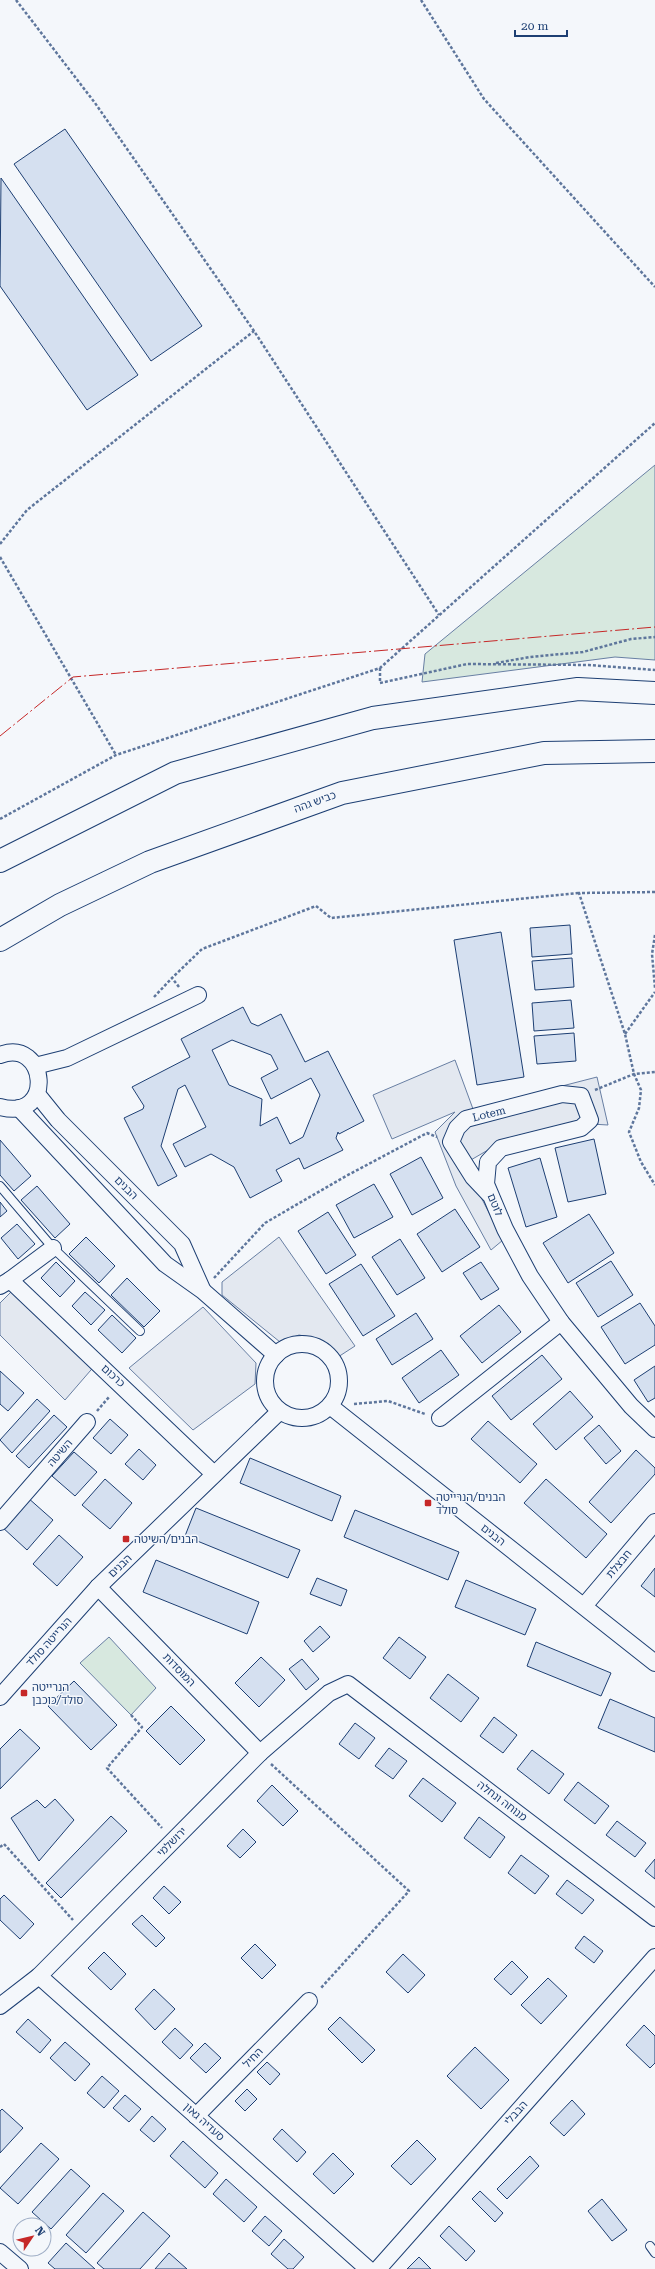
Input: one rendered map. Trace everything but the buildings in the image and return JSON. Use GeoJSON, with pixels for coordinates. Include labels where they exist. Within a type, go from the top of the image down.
{"type":"FeatureCollection","features":[{"type":"Feature","properties":{"kind":"highway"},"geometry":{"type":"LineString","coordinates":[[0,861],[175,773],[374,718],[578,689],[655,693]]}},
{"type":"Feature","properties":{"kind":"highway","name":"כביש גהה"},"geometry":{"type":"LineString","coordinates":[[0,940],[60,905],[150,862],[342,793],[544,753],[655,751]]}},
{"type":"Feature","properties":{"kind":"street"},"geometry":{"type":"LineString","coordinates":[[35,1066],[67,1058],[193,997]]}},
{"type":"Feature","properties":{"kind":"street"},"geometry":{"type":"LineString","coordinates":[[0,1055],[11,1053],[20,1054],[29,1059],[35,1066],[40,1084],[37,1094],[32,1100],[19,1108],[10,1109],[0,1107]]}},
{"type":"Feature","properties":{"kind":"street","name":"הבנים"},"geometry":{"type":"LineString","coordinates":[[37,1094],[58,1120],[182,1244],[203,1291]]}},
{"type":"Feature","properties":{"kind":"street","name":"Lotem"},"geometry":{"type":"LineString","coordinates":[[451,1142],[457,1128],[466,1119],[562,1094],[581,1096]]}},
{"type":"Feature","properties":{"kind":"street","name":"לוטם"},"geometry":{"type":"LineString","coordinates":[[581,1096],[590,1120],[580,1128],[501,1148],[488,1162],[486,1184],[505,1229],[530,1276],[562,1322],[630,1406],[655,1429]]}},
{"type":"Feature","properties":{"kind":"street","name":"הבנים"},"geometry":{"type":"LineString","coordinates":[[19,1108],[164,1264],[203,1291],[276,1355]]}},
{"type":"Feature","properties":{"kind":"street"},"geometry":{"type":"LineString","coordinates":[[451,1142],[473,1177],[491,1196]]}},
{"type":"Feature","properties":{"kind":"street","name":"כרכום"},"geometry":{"type":"LineString","coordinates":[[53,1248],[5,1283],[121,1383],[214,1474]]}},
{"type":"Feature","properties":{"kind":"street"},"geometry":{"type":"LineString","coordinates":[[440,1418],[562,1322]]}},
{"type":"Feature","properties":{"kind":"street"},"geometry":{"type":"LineString","coordinates":[[298,1344],[311,1345],[323,1350],[332,1359],[338,1370],[340,1383],[337,1395],[330,1406],[322,1413],[311,1418],[300,1419],[280,1411],[271,1402],[266,1390],[265,1378],[268,1366],[276,1355],[286,1348],[298,1344]]}},
{"type":"Feature","properties":{"kind":"street","name":"הבנים"},"geometry":{"type":"LineString","coordinates":[[330,1406],[584,1606],[655,1664]]}},
{"type":"Feature","properties":{"kind":"street","name":"הבנים"},"geometry":{"type":"LineString","coordinates":[[98,1587],[280,1411]]}},
{"type":"Feature","properties":{"kind":"street","name":"השיטה"},"geometry":{"type":"LineString","coordinates":[[0,1522],[87,1422]]}},
{"type":"Feature","properties":{"kind":"street","name":"חבצלת"},"geometry":{"type":"LineString","coordinates":[[584,1606],[655,1522]]}},
{"type":"Feature","properties":{"kind":"street","name":"הנרייטה סולד"},"geometry":{"type":"LineString","coordinates":[[0,1697],[98,1587]]}},
{"type":"Feature","properties":{"kind":"street","name":"המוסדות"},"geometry":{"type":"LineString","coordinates":[[98,1587],[260,1753]]}},
{"type":"Feature","properties":{"kind":"street","name":"ירושלמי"},"geometry":{"type":"LineString","coordinates":[[0,2006],[39,1976],[260,1753],[329,1692],[348,1684]]}},
{"type":"Feature","properties":{"kind":"street","name":"מנוחה ונחלה"},"geometry":{"type":"LineString","coordinates":[[348,1684],[655,1918]]}},
{"type":"Feature","properties":{"kind":"street","name":"הבבלי"},"geometry":{"type":"LineString","coordinates":[[378,2269],[655,1957]]}},
{"type":"Feature","properties":{"kind":"street","name":"סעדיה גאון"},"geometry":{"type":"LineString","coordinates":[[39,1976],[368,2269]]}},
{"type":"Feature","properties":{"kind":"street","name":"החיל"},"geometry":{"type":"LineString","coordinates":[[196,2116],[309,2001]]}},
{"type":"Feature","properties":{"kind":"street"},"geometry":{"type":"LineString","coordinates":[[0,2252],[20,2269]]}},
{"type":"Feature","properties":{"kind":"lane"},"geometry":{"type":"LineString","coordinates":[[0,1186],[53,1248],[140,1331]]}},
{"type":"Feature","properties":{"kind":"path"},"geometry":{"type":"LineString","coordinates":[[16,0],[96,103],[254,331],[439,615]]}},
{"type":"Feature","properties":{"kind":"path"},"geometry":{"type":"LineString","coordinates":[[421,0],[484,99],[655,287]]}},
{"type":"Feature","properties":{"kind":"path"},"geometry":{"type":"LineString","coordinates":[[0,544],[27,510],[254,331]]}},
{"type":"Feature","properties":{"kind":"path"},"geometry":{"type":"LineString","coordinates":[[0,819],[116,755],[380,668],[655,423]]}},
{"type":"Feature","properties":{"kind":"path"},"geometry":{"type":"LineString","coordinates":[[0,557],[116,755]]}},
{"type":"Feature","properties":{"kind":"path"},"geometry":{"type":"LineString","coordinates":[[489,664],[530,657],[583,652],[631,639],[655,637]]}},
{"type":"Feature","properties":{"kind":"path"},"geometry":{"type":"LineString","coordinates":[[380,668],[380,683],[467,664],[589,665],[655,670]]}},
{"type":"Feature","properties":{"kind":"path"},"geometry":{"type":"LineString","coordinates":[[147,1001],[154,997],[202,949],[316,906],[331,918],[579,893],[655,892]]}},
{"type":"Feature","properties":{"kind":"path"},"geometry":{"type":"LineString","coordinates":[[579,893],[625,1034],[634,1074],[641,1090],[638,1108],[629,1132],[641,1162],[655,1185]]}},
{"type":"Feature","properties":{"kind":"path"},"geometry":{"type":"LineString","coordinates":[[655,935],[652,954],[655,988]]}},
{"type":"Feature","properties":{"kind":"path"},"geometry":{"type":"LineString","coordinates":[[172,978],[193,997]]}},
{"type":"Feature","properties":{"kind":"path"},"geometry":{"type":"LineString","coordinates":[[625,1034],[655,992]]}},
{"type":"Feature","properties":{"kind":"path"},"geometry":{"type":"LineString","coordinates":[[581,1096],[634,1074],[655,1072]]}},
{"type":"Feature","properties":{"kind":"path"},"geometry":{"type":"LineString","coordinates":[[203,1291],[265,1223],[346,1176],[426,1134],[451,1142]]}},
{"type":"Feature","properties":{"kind":"path"},"geometry":{"type":"LineString","coordinates":[[87,1422],[121,1383]]}},
{"type":"Feature","properties":{"kind":"path"},"geometry":{"type":"LineString","coordinates":[[330,1406],[388,1401],[440,1418]]}},
{"type":"Feature","properties":{"kind":"path"},"geometry":{"type":"LineString","coordinates":[[131,1715],[142,1726],[107,1768],[173,1840]]}},
{"type":"Feature","properties":{"kind":"path"},"geometry":{"type":"LineString","coordinates":[[260,1753],[409,1891],[309,2001]]}},
{"type":"Feature","properties":{"kind":"path"},"geometry":{"type":"LineString","coordinates":[[0,1847],[4,1844],[83,1932]]}},
{"type":"Feature","properties":{"kind":"shaded area"},"geometry":{"type":"Polygon","coordinates":[[[655,465],[655,660],[615,657],[422,682],[425,654],[655,465]]]}},
{"type":"Feature","properties":{"kind":"shaded area"},"geometry":{"type":"Polygon","coordinates":[[[455,1060],[473,1109],[597,1077],[608,1125],[574,1123],[500,1143],[464,1164],[503,1240],[491,1250],[456,1186],[435,1132],[455,1112],[392,1139],[373,1095],[455,1060]]]}},
{"type":"Feature","properties":{"kind":"shaded area"},"geometry":{"type":"Polygon","coordinates":[[[279,1237],[355,1346],[338,1357],[315,1338],[299,1335],[280,1342],[222,1295],[222,1282],[279,1237]]]}},
{"type":"Feature","properties":{"kind":"shaded area"},"geometry":{"type":"Polygon","coordinates":[[[17,1286],[97,1363],[65,1400],[0,1335],[0,1303],[17,1286]]]}},
{"type":"Feature","properties":{"kind":"shaded area"},"geometry":{"type":"Polygon","coordinates":[[[203,1307],[256,1363],[255,1384],[193,1430],[129,1368],[203,1307]]]}},
{"type":"Feature","properties":{"kind":"shaded area"},"geometry":{"type":"Polygon","coordinates":[[[109,1637],[156,1688],[131,1715],[80,1663],[109,1637]]]}},
{"type":"Feature","properties":{"kind":"power"},"geometry":{"type":"LineString","coordinates":[[0,736],[73,677],[655,627]]}},
{"type":"Feature","properties":{"kind":"place","name":"הבנים/הנרייטה סולד"},"geometry":{"type":"Point","coordinates":[428,1503]}},
{"type":"Feature","properties":{"kind":"place","name":"הבנים/השיטה"},"geometry":{"type":"Point","coordinates":[126,1539]}},
{"type":"Feature","properties":{"kind":"place","name":"הנרייטה סולד/כוכבן"},"geometry":{"type":"Point","coordinates":[24,1693]}}]}
